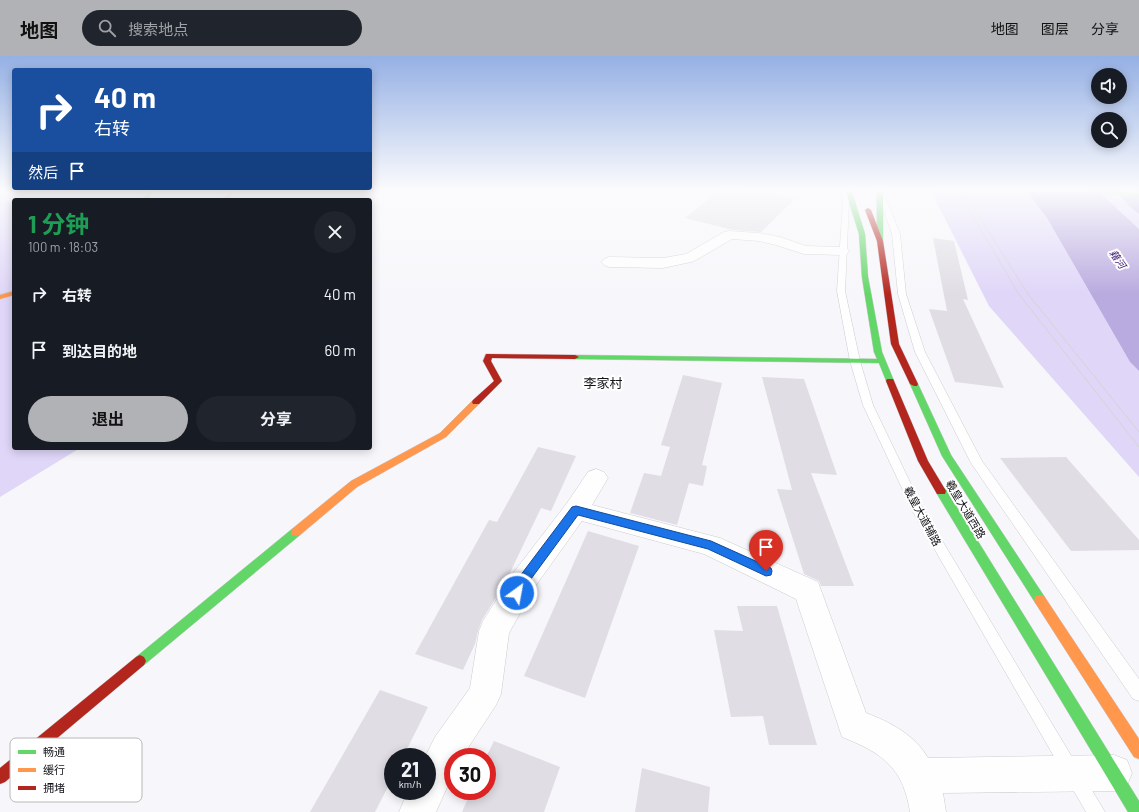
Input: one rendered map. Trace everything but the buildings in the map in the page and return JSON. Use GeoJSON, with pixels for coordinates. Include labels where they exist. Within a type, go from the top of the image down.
{"type":"FeatureCollection","features":[{"type":"Feature","properties":{"kind":"main road","name":"羲皇大道西路"},"geometry":{"type":"LineString","coordinates":[[859,224],[862,234],[865,277],[878,352],[923,461],[1126,763]]}},
{"type":"Feature","properties":{"kind":"main road","name":"羲皇大道西路"},"geometry":{"type":"LineString","coordinates":[[873,224],[880,241],[895,344],[947,456],[1126,763],[1137,812]]}},
{"type":"Feature","properties":{"kind":"main road"},"geometry":{"type":"LineString","coordinates":[[880,224],[880,241]]}},
{"type":"Feature","properties":{"kind":"main road"},"geometry":{"type":"LineString","coordinates":[[0,297],[12,294]]}},
{"type":"Feature","properties":{"kind":"main road"},"geometry":{"type":"LineString","coordinates":[[47,738],[354,484],[443,435],[498,382],[487,361],[489,356],[882,361]]}},
{"type":"Feature","properties":{"kind":"main road"},"geometry":{"type":"LineString","coordinates":[[0,777],[10,769]]}},
{"type":"Feature","properties":{"kind":"street"},"geometry":{"type":"LineString","coordinates":[[609,262],[663,263],[691,258],[729,235],[759,237],[780,241],[804,250],[842,251]]}},
{"type":"Feature","properties":{"kind":"street"},"geometry":{"type":"LineString","coordinates":[[436,772],[447,749],[485,694],[494,631],[524,580],[576,510],[596,478]]}},
{"type":"Feature","properties":{"kind":"street"},"geometry":{"type":"LineString","coordinates":[[576,510],[711,545],[808,591],[854,725],[872,731],[890,742],[906,757],[919,776],[926,796],[928,812]]}},
{"type":"Feature","properties":{"kind":"street"},"geometry":{"type":"LineString","coordinates":[[919,776],[1074,774],[1126,763]]}},
{"type":"Feature","properties":{"kind":"street"},"geometry":{"type":"LineString","coordinates":[[416,812],[422,800]]}},
{"type":"Feature","properties":{"kind":"lane","name":"羲皇大道辅路"},"geometry":{"type":"LineString","coordinates":[[844,224],[841,291],[855,361],[868,404],[917,510],[1096,812]]}},
{"type":"Feature","properties":{"kind":"lane"},"geometry":{"type":"LineString","coordinates":[[892,224],[896,234],[902,294],[920,352],[973,456],[1139,693]]}},
{"type":"Feature","properties":{"kind":"shaded area"},"geometry":{"type":"Polygon","coordinates":[[[0,224],[12,224],[12,450],[77,450],[0,497],[0,224]]]}},
{"type":"Feature","properties":{"kind":"shaded area"},"geometry":{"type":"Polygon","coordinates":[[[948,224],[1051,224],[1130,362],[1139,371],[1139,477],[989,306],[948,224]]]}},
{"type":"Feature","properties":{"kind":"shaded area"},"geometry":{"type":"Polygon","coordinates":[[[1134,224],[1139,224],[1139,229],[1134,224]]]}},
{"type":"Feature","properties":{"kind":"water","name":"藉河"},"geometry":{"type":"Polygon","coordinates":[[[1051,224],[1134,224],[1139,229],[1139,371],[1130,362],[1051,224]]]}},
{"type":"Feature","properties":{"kind":"tram line"},"geometry":{"type":"LineString","coordinates":[[978,224],[1018,293],[1139,447]]}},
{"type":"Feature","properties":{"kind":"tram line"},"geometry":{"type":"LineString","coordinates":[[984,224],[1028,294],[1139,432]]}},
{"type":"Feature","properties":{"kind":"traffic: fast"},"geometry":{"type":"LineString","coordinates":[[859,224],[862,234],[865,277],[878,352],[890,381]]}},
{"type":"Feature","properties":{"kind":"traffic: fast"},"geometry":{"type":"LineString","coordinates":[[880,224],[880,241]]}},
{"type":"Feature","properties":{"kind":"traffic: fast"},"geometry":{"type":"LineString","coordinates":[[575,357],[882,361]]}},
{"type":"Feature","properties":{"kind":"traffic: fast"},"geometry":{"type":"LineString","coordinates":[[914,384],[947,456],[1040,600]]}},
{"type":"Feature","properties":{"kind":"traffic: fast"},"geometry":{"type":"LineString","coordinates":[[941,491],[1137,812]]}},
{"type":"Feature","properties":{"kind":"traffic: fast"},"geometry":{"type":"LineString","coordinates":[[140,661],[296,532]]}},
{"type":"Feature","properties":{"kind":"traffic: slow"},"geometry":{"type":"LineString","coordinates":[[0,297],[12,294]]}},
{"type":"Feature","properties":{"kind":"traffic: slow"},"geometry":{"type":"LineString","coordinates":[[296,532],[354,484],[443,435],[476,402]]}},
{"type":"Feature","properties":{"kind":"traffic: slow"},"geometry":{"type":"LineString","coordinates":[[1040,600],[1139,752]]}},
{"type":"Feature","properties":{"kind":"traffic: jam"},"geometry":{"type":"LineString","coordinates":[[874,224],[880,241],[895,344],[914,384]]}},
{"type":"Feature","properties":{"kind":"traffic: jam"},"geometry":{"type":"LineString","coordinates":[[476,402],[498,381],[487,361],[489,356],[575,357]]}},
{"type":"Feature","properties":{"kind":"traffic: jam"},"geometry":{"type":"LineString","coordinates":[[890,381],[923,461],[941,491]]}},
{"type":"Feature","properties":{"kind":"traffic: jam"},"geometry":{"type":"LineString","coordinates":[[47,738],[140,661]]}},
{"type":"Feature","properties":{"kind":"traffic: jam"},"geometry":{"type":"LineString","coordinates":[[0,777],[10,769]]}},
{"type":"Feature","properties":{"kind":"district","name":"李家村"},"geometry":{"type":"Point","coordinates":[603,383]}},
{"type":"Feature","properties":{"kind":"route"},"geometry":{"type":"LineString","coordinates":[[517,593],[524,580],[576,510],[711,545],[766,571]]}}]}
